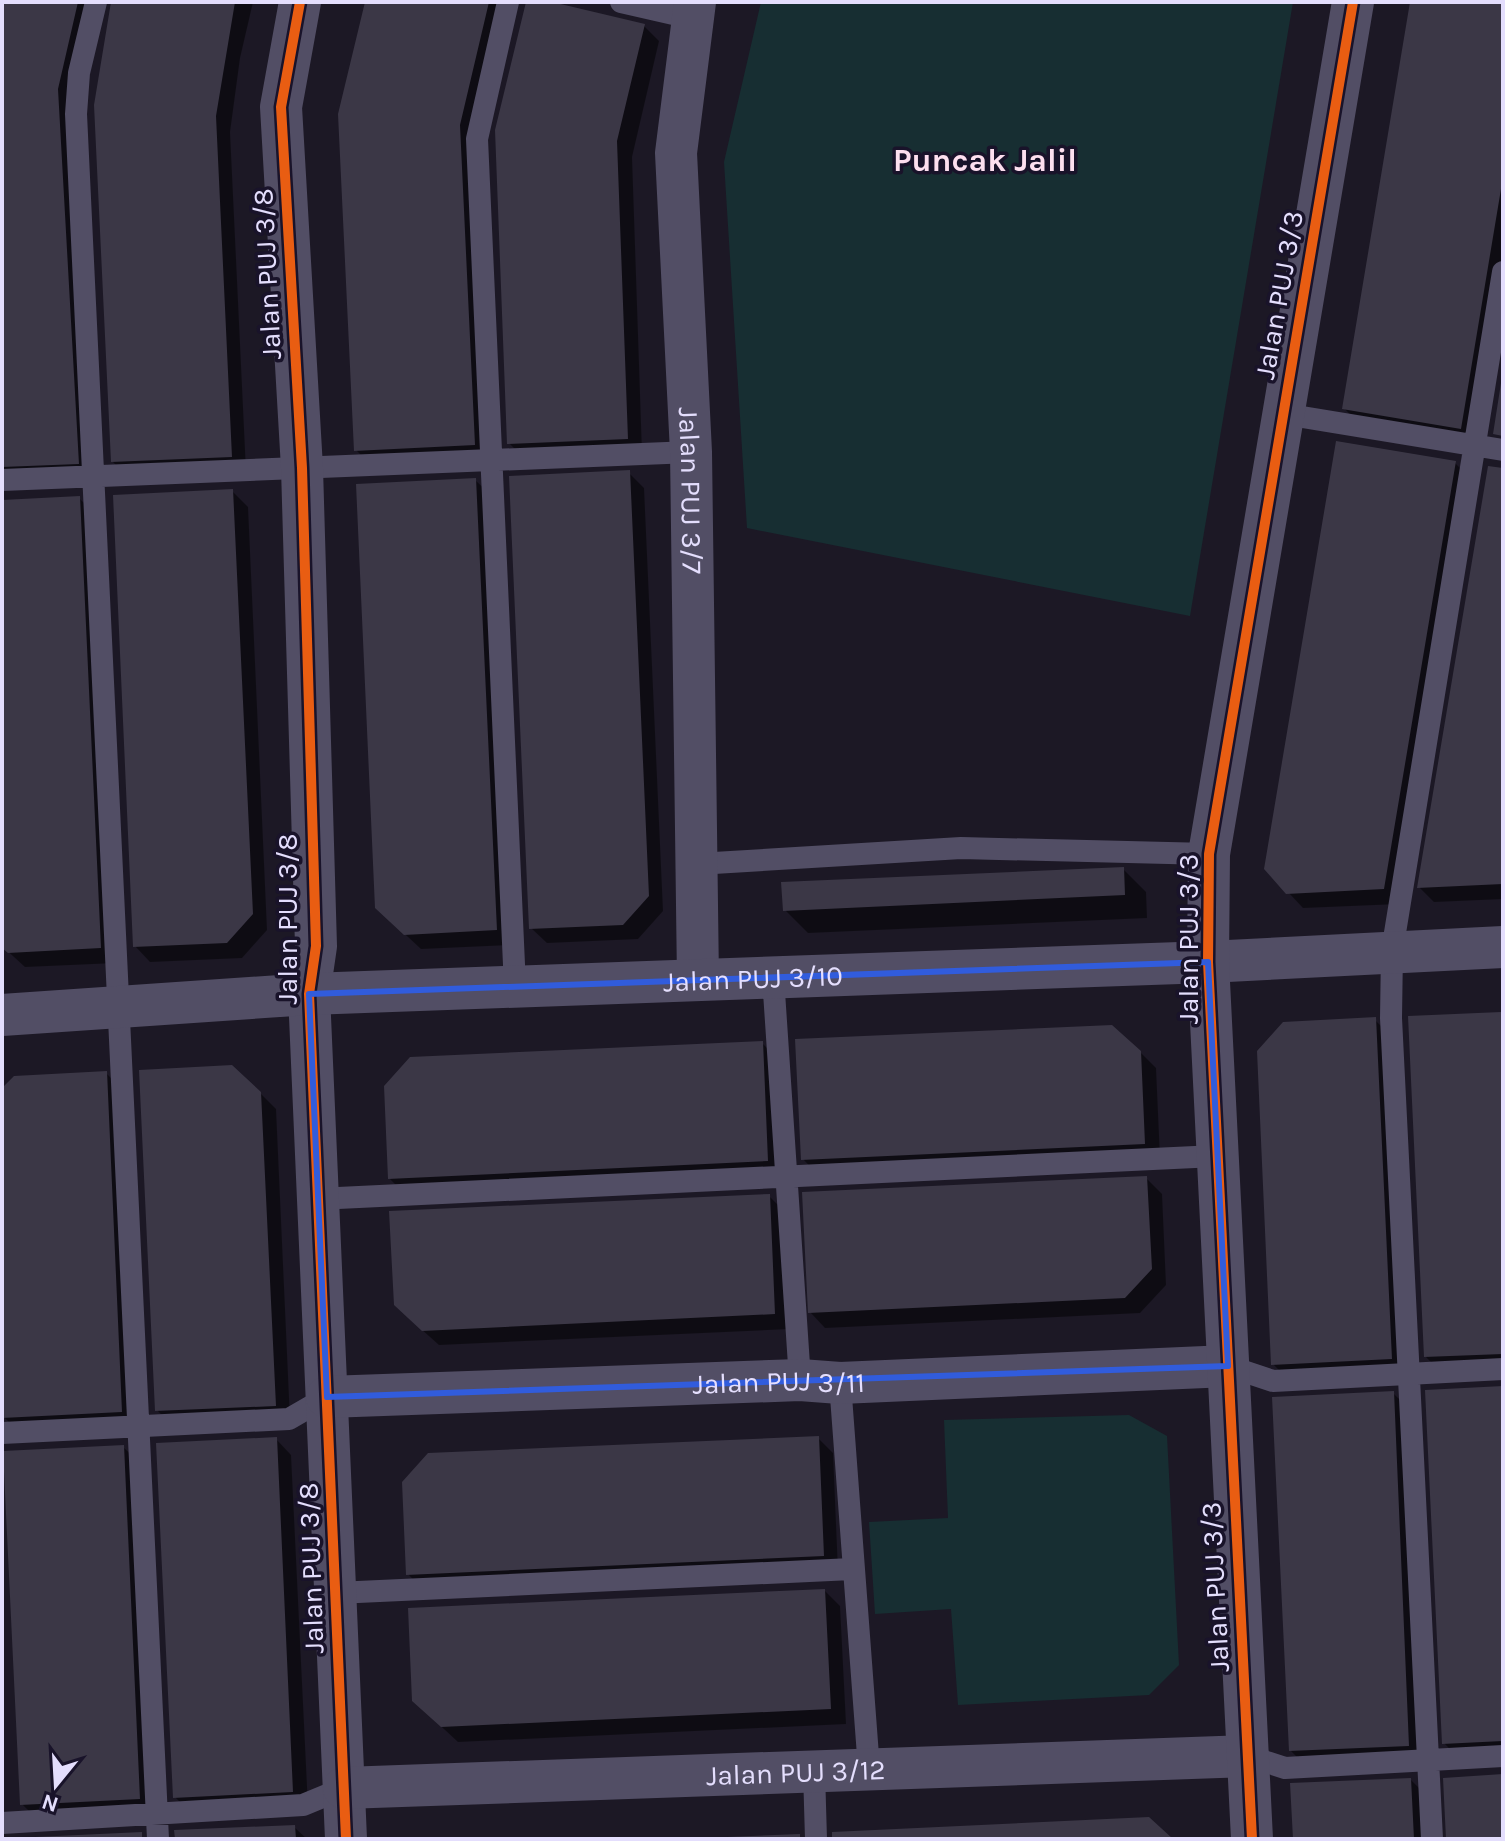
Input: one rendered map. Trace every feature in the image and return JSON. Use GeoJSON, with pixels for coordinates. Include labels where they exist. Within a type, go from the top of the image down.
{"type":"FeatureCollection","features":[{"type":"Feature","properties":{"kind":"street","name":"Jalan PUJ 3/8"},"geometry":{"type":"LineString","coordinates":[[300,2],[281,107],[302,468],[316,946],[309,994],[346,1839]]}},
{"type":"Feature","properties":{"kind":"street","name":"Jalan PUJ 3/3"},"geometry":{"type":"LineString","coordinates":[[1252,1839],[1216,1156],[1208,962],[1209,854],[1353,2]]}},
{"type":"Feature","properties":{"kind":"street","name":"Jalan PUJ 3/7"},"geometry":{"type":"LineString","coordinates":[[693,10],[676,153],[691,452],[698,980]]}},
{"type":"Feature","properties":{"kind":"street","name":"Jalan PUJ 3/10"},"geometry":{"type":"LineString","coordinates":[[2,1015],[309,994],[1208,962],[1503,947]]}},
{"type":"Feature","properties":{"kind":"street","name":"Jalan PUJ 3/11"},"geometry":{"type":"LineString","coordinates":[[327,1397],[1228,1366]]}},
{"type":"Feature","properties":{"kind":"street","name":"Jalan PUJ 3/12"},"geometry":{"type":"LineString","coordinates":[[344,1788],[1248,1756]]}},
{"type":"Feature","properties":{"kind":"lane"},"geometry":{"type":"LineString","coordinates":[[96,2],[79,73],[76,114],[158,1839]]}},
{"type":"Feature","properties":{"kind":"lane"},"geometry":{"type":"LineString","coordinates":[[508,2],[477,139],[515,987]]}},
{"type":"Feature","properties":{"kind":"lane"},"geometry":{"type":"LineString","coordinates":[[621,2],[693,10]]}},
{"type":"Feature","properties":{"kind":"lane"},"geometry":{"type":"LineString","coordinates":[[1432,1839],[1391,1018],[1392,951],[1503,272]]}},
{"type":"Feature","properties":{"kind":"lane"},"geometry":{"type":"LineString","coordinates":[[1284,414],[1503,450]]}},
{"type":"Feature","properties":{"kind":"lane"},"geometry":{"type":"LineString","coordinates":[[2,480],[691,452]]}},
{"type":"Feature","properties":{"kind":"lane"},"geometry":{"type":"LineString","coordinates":[[697,864],[961,848],[1209,854]]}},
{"type":"Feature","properties":{"kind":"lane"},"geometry":{"type":"LineString","coordinates":[[773,977],[786,1177],[852,1569],[869,1769]]}},
{"type":"Feature","properties":{"kind":"lane"},"geometry":{"type":"LineString","coordinates":[[317,1199],[1216,1156]]}},
{"type":"Feature","properties":{"kind":"lane"},"geometry":{"type":"LineString","coordinates":[[1228,1366],[1273,1381],[1503,1369]]}},
{"type":"Feature","properties":{"kind":"lane"},"geometry":{"type":"LineString","coordinates":[[2,1433],[289,1419],[327,1397]]}},
{"type":"Feature","properties":{"kind":"lane"},"geometry":{"type":"LineString","coordinates":[[336,1593],[852,1569]]}},
{"type":"Feature","properties":{"kind":"lane"},"geometry":{"type":"LineString","coordinates":[[1248,1756],[1285,1768],[1503,1756]]}},
{"type":"Feature","properties":{"kind":"lane"},"geometry":{"type":"LineString","coordinates":[[814,1771],[816,1839]]}},
{"type":"Feature","properties":{"kind":"lane"},"geometry":{"type":"LineString","coordinates":[[2,1823],[303,1805],[344,1788]]}},
{"type":"Feature","properties":{"kind":"highlighted area"},"geometry":{"type":"Polygon","coordinates":[[[1208,962],[1228,1366],[327,1397],[309,994],[1208,962]]]}},
{"type":"Feature","properties":{"kind":"green space"},"geometry":{"type":"Polygon","coordinates":[[[761,2],[1293,2],[1190,616],[747,528],[724,162],[761,2]]]}},
{"type":"Feature","properties":{"kind":"green space"},"geometry":{"type":"Polygon","coordinates":[[[1129,1415],[1167,1436],[1179,1665],[1149,1695],[958,1705],[951,1609],[875,1614],[869,1522],[948,1518],[944,1420],[1129,1415]]]}},
{"type":"Feature","properties":{"kind":"building"},"geometry":{"type":"Polygon","coordinates":[[[2,2],[78,2],[58,89],[79,464],[2,467],[2,2]]]}},
{"type":"Feature","properties":{"kind":"building"},"geometry":{"type":"Polygon","coordinates":[[[111,2],[235,2],[216,116],[232,457],[111,462],[94,105],[111,2]]]}},
{"type":"Feature","properties":{"kind":"building"},"geometry":{"type":"Polygon","coordinates":[[[365,2],[489,2],[460,125],[475,445],[354,451],[338,114],[365,2]]]}},
{"type":"Feature","properties":{"kind":"building"},"geometry":{"type":"Polygon","coordinates":[[[526,2],[552,2],[645,24],[617,141],[628,439],[507,444],[495,130],[526,2]]]}},
{"type":"Feature","properties":{"kind":"building"},"geometry":{"type":"Polygon","coordinates":[[[1410,2],[1503,4],[1503,177],[1461,429],[1342,409],[1410,2]]]}},
{"type":"Feature","properties":{"kind":"building"},"geometry":{"type":"Polygon","coordinates":[[[1503,384],[1503,436],[1493,434],[1503,384]]]}},
{"type":"Feature","properties":{"kind":"building"},"geometry":{"type":"Polygon","coordinates":[[[1336,441],[1456,461],[1384,889],[1286,894],[1264,869],[1336,441]]]}},
{"type":"Feature","properties":{"kind":"building"},"geometry":{"type":"Polygon","coordinates":[[[1488,466],[1503,468],[1503,884],[1417,888],[1488,466]]]}},
{"type":"Feature","properties":{"kind":"building"},"geometry":{"type":"Polygon","coordinates":[[[630,470],[649,896],[623,925],[529,929],[509,476],[630,470]]]}},
{"type":"Feature","properties":{"kind":"building"},"geometry":{"type":"Polygon","coordinates":[[[476,478],[497,930],[404,935],[375,908],[356,484],[476,478]]]}},
{"type":"Feature","properties":{"kind":"building"},"geometry":{"type":"Polygon","coordinates":[[[233,489],[253,914],[227,943],[133,947],[113,495],[233,489]]]}},
{"type":"Feature","properties":{"kind":"building"},"geometry":{"type":"Polygon","coordinates":[[[80,496],[101,948],[8,953],[2,948],[2,500],[80,496]]]}},
{"type":"Feature","properties":{"kind":"building"},"geometry":{"type":"Polygon","coordinates":[[[1124,867],[1125,895],[783,911],[781,882],[1124,867]]]}},
{"type":"Feature","properties":{"kind":"building"},"geometry":{"type":"Polygon","coordinates":[[[1501,1012],[1503,1354],[1424,1357],[1408,1016],[1501,1012]]]}},
{"type":"Feature","properties":{"kind":"building"},"geometry":{"type":"Polygon","coordinates":[[[1376,1017],[1392,1359],[1271,1365],[1257,1051],[1283,1022],[1376,1017]]]}},
{"type":"Feature","properties":{"kind":"building"},"geometry":{"type":"Polygon","coordinates":[[[1112,1025],[1141,1051],[1145,1144],[801,1160],[795,1039],[1112,1025]]]}},
{"type":"Feature","properties":{"kind":"building"},"geometry":{"type":"Polygon","coordinates":[[[763,1041],[768,1161],[388,1179],[384,1086],[410,1057],[763,1041]]]}},
{"type":"Feature","properties":{"kind":"building"},"geometry":{"type":"Polygon","coordinates":[[[232,1065],[261,1092],[276,1406],[155,1411],[139,1070],[232,1065]]]}},
{"type":"Feature","properties":{"kind":"building"},"geometry":{"type":"Polygon","coordinates":[[[107,1071],[122,1412],[2,1418],[2,1088],[14,1076],[107,1071]]]}},
{"type":"Feature","properties":{"kind":"building"},"geometry":{"type":"Polygon","coordinates":[[[1147,1176],[1152,1269],[1125,1298],[808,1313],[802,1192],[1147,1176]]]}},
{"type":"Feature","properties":{"kind":"building"},"geometry":{"type":"Polygon","coordinates":[[[770,1194],[775,1314],[422,1331],[394,1305],[389,1211],[770,1194]]]}},
{"type":"Feature","properties":{"kind":"building"},"geometry":{"type":"Polygon","coordinates":[[[1503,1386],[1503,1741],[1442,1744],[1425,1390],[1503,1386]]]}},
{"type":"Feature","properties":{"kind":"building"},"geometry":{"type":"Polygon","coordinates":[[[1394,1391],[1409,1746],[1289,1751],[1272,1397],[1394,1391]]]}},
{"type":"Feature","properties":{"kind":"building"},"geometry":{"type":"Polygon","coordinates":[[[819,1436],[824,1556],[406,1575],[402,1482],[428,1453],[819,1436]]]}},
{"type":"Feature","properties":{"kind":"building"},"geometry":{"type":"Polygon","coordinates":[[[277,1437],[293,1792],[173,1798],[156,1443],[277,1437]]]}},
{"type":"Feature","properties":{"kind":"building"},"geometry":{"type":"Polygon","coordinates":[[[124,1445],[140,1799],[20,1805],[3,1451],[124,1445]]]}},
{"type":"Feature","properties":{"kind":"building"},"geometry":{"type":"Polygon","coordinates":[[[825,1589],[831,1709],[441,1727],[412,1701],[408,1608],[825,1589]]]}},
{"type":"Feature","properties":{"kind":"building"},"geometry":{"type":"Polygon","coordinates":[[[1503,1774],[1503,1839],[1446,1839],[1443,1778],[1503,1774]]]}},
{"type":"Feature","properties":{"kind":"building"},"geometry":{"type":"Polygon","coordinates":[[[1411,1778],[1414,1839],[1293,1839],[1290,1783],[1411,1778]]]}},
{"type":"Feature","properties":{"kind":"building"},"geometry":{"type":"Polygon","coordinates":[[[1149,1817],[1173,1839],[832,1839],[832,1832],[1149,1817]]]}},
{"type":"Feature","properties":{"kind":"building"},"geometry":{"type":"Polygon","coordinates":[[[295,1825],[296,1839],[175,1839],[174,1830],[295,1825]]]}},
{"type":"Feature","properties":{"kind":"building"},"geometry":{"type":"Polygon","coordinates":[[[142,1832],[142,1839],[35,1839],[35,1837],[142,1832]]]}},
{"type":"Feature","properties":{"kind":"building"},"geometry":{"type":"Polygon","coordinates":[[[800,1834],[800,1839],[727,1839],[727,1837],[800,1834]]]}},
{"type":"Feature","properties":{"kind":"cycle path"},"geometry":{"type":"LineString","coordinates":[[300,2],[281,107],[302,468],[316,946],[309,994],[346,1839]]}},
{"type":"Feature","properties":{"kind":"cycle path"},"geometry":{"type":"LineString","coordinates":[[1252,1839],[1208,962],[1209,854],[1353,2]]}},
{"type":"Feature","properties":{"kind":"district","name":"Puncak Jalil"},"geometry":{"type":"Point","coordinates":[985,160]}}]}
